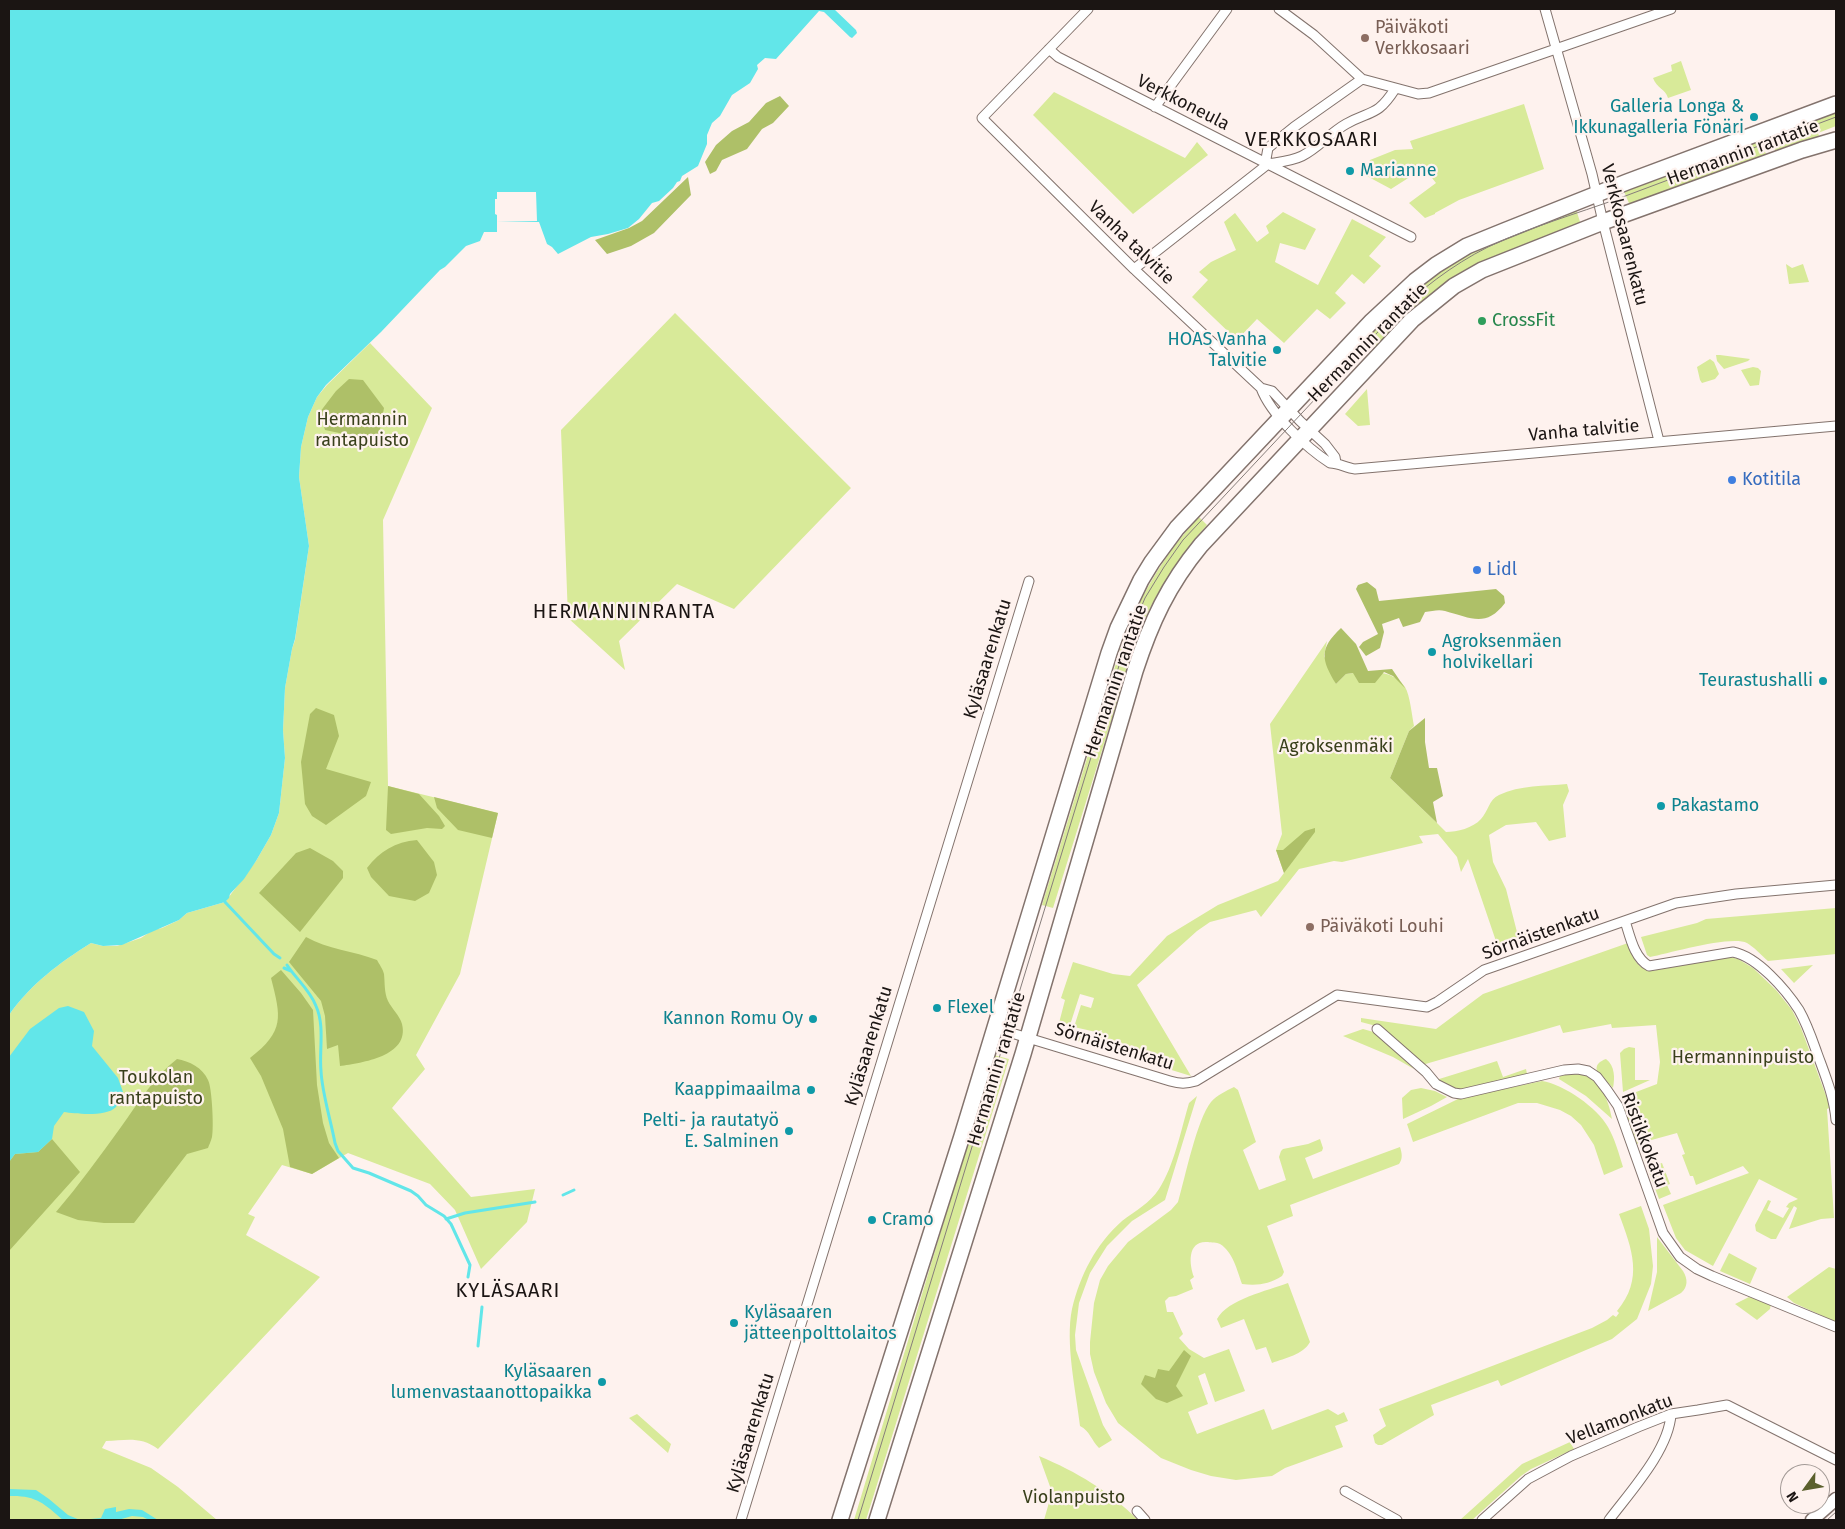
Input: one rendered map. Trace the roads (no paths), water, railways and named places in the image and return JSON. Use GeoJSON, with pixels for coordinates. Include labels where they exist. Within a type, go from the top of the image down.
{"type":"FeatureCollection","features":[{"type":"Feature","properties":{"kind":"main road","name":"Hermannin rantatie"},"geometry":{"type":"LineString","coordinates":[[840,1520],[962,1136],[1110,653],[1130,602],[1152,562],[1178,528],[1284,413],[1396,298],[1436,265],[1467,246],[1683,161],[1836,104]]}},
{"type":"Feature","properties":{"kind":"main road","name":"Hermannin rantatie"},"geometry":{"type":"LineString","coordinates":[[877,1520],[1027,1038],[1148,632],[1166,595],[1190,559],[1412,320],[1454,286],[1482,270],[1602,222],[1802,150],[1836,140]]}},
{"type":"Feature","properties":{"kind":"main road"},"geometry":{"type":"LineString","coordinates":[[1812,1520],[1836,1499]]}},
{"type":"Feature","properties":{"kind":"street"},"geometry":{"type":"LineString","coordinates":[[1049,49],[1088,9]]}},
{"type":"Feature","properties":{"kind":"street"},"geometry":{"type":"LineString","coordinates":[[1155,107],[1227,9]]}},
{"type":"Feature","properties":{"kind":"street"},"geometry":{"type":"LineString","coordinates":[[1279,9],[1314,35],[1362,79],[1418,94],[1429,93],[1671,9]]}},
{"type":"Feature","properties":{"kind":"street","name":"Verkkosaarenkatu"},"geometry":{"type":"LineString","coordinates":[[1545,9],[1598,194],[1602,222],[1659,441]]}},
{"type":"Feature","properties":{"kind":"street","name":"Verkkoneula"},"geometry":{"type":"LineString","coordinates":[[1049,49],[1058,58],[1411,237]]}},
{"type":"Feature","properties":{"kind":"street","name":"Vanha talvitie"},"geometry":{"type":"LineString","coordinates":[[1049,49],[982,118],[1134,269],[1261,388],[1272,392],[1284,413],[1305,434],[1317,454],[1330,464],[1336,463],[1355,469],[1836,426]]}},
{"type":"Feature","properties":{"kind":"street"},"geometry":{"type":"LineString","coordinates":[[1268,164],[1266,159],[1268,148],[1294,126],[1362,79]]}},
{"type":"Feature","properties":{"kind":"street"},"geometry":{"type":"LineString","coordinates":[[1134,269],[1268,164],[1287,162],[1302,156],[1346,123],[1372,113],[1381,107],[1395,89]]}},
{"type":"Feature","properties":{"kind":"street","name":"Vanha talvitie"},"geometry":{"type":"LineString","coordinates":[[1305,434],[1325,444],[1335,457],[1336,463]]}},
{"type":"Feature","properties":{"kind":"street","name":"Kyläsaarenkatu"},"geometry":{"type":"LineString","coordinates":[[741,1520],[1029,581]]}},
{"type":"Feature","properties":{"kind":"street","name":"Sörnäistenkatu"},"geometry":{"type":"LineString","coordinates":[[995,1028],[1178,1083],[1188,1083],[1196,1081],[1336,995],[1427,1007],[1484,970],[1686,901],[1736,894],[1836,885]]}},
{"type":"Feature","properties":{"kind":"street"},"geometry":{"type":"LineString","coordinates":[[1625,921],[1638,955],[1649,966],[1733,952],[1751,961],[1774,980],[1793,1001],[1804,1019],[1831,1092],[1836,1120]]}},
{"type":"Feature","properties":{"kind":"street","name":"Ristikkokatu"},"geometry":{"type":"LineString","coordinates":[[1377,1029],[1426,1072],[1436,1084],[1454,1093],[1461,1094],[1564,1070],[1578,1069],[1588,1071],[1597,1078],[1618,1106],[1663,1233],[1680,1257],[1712,1276],[1836,1327]]}},
{"type":"Feature","properties":{"kind":"street","name":"Vellamonkatu"},"geometry":{"type":"LineString","coordinates":[[1482,1520],[1528,1479],[1571,1456],[1638,1426],[1671,1414],[1727,1405],[1836,1460]]}},
{"type":"Feature","properties":{"kind":"street"},"geometry":{"type":"LineString","coordinates":[[1609,1520],[1656,1457],[1671,1428],[1671,1414]]}},
{"type":"Feature","properties":{"kind":"street"},"geometry":{"type":"LineString","coordinates":[[1345,1491],[1396,1520]]}},
{"type":"Feature","properties":{"kind":"street"},"geometry":{"type":"LineString","coordinates":[[1137,1511],[1145,1520]]}},
{"type":"Feature","properties":{"kind":"water"},"geometry":{"type":"Polygon","coordinates":[[[9,9],[834,9],[857,33],[852,38],[850,37],[824,12],[819,11],[776,59],[765,58],[757,65],[758,69],[750,83],[732,95],[720,116],[712,123],[707,135],[707,144],[698,166],[682,176],[673,188],[659,201],[652,203],[639,219],[628,228],[591,237],[558,254],[547,244],[539,222],[497,222],[497,232],[484,232],[480,241],[466,246],[326,385],[317,397],[308,417],[301,447],[299,477],[309,546],[295,639],[285,688],[283,730],[285,758],[279,813],[271,835],[244,879],[225,902],[187,913],[179,920],[122,945],[103,946],[91,943],[46,975],[27,993],[9,1015],[9,9]]]}},
{"type":"Feature","properties":{"kind":"water"},"geometry":{"type":"Polygon","coordinates":[[[68,1006],[84,1012],[94,1031],[92,1046],[118,1078],[123,1092],[116,1107],[112,1110],[99,1114],[64,1112],[54,1126],[52,1139],[38,1152],[15,1154],[9,1162],[9,1057],[30,1029],[59,1008],[68,1006]]]}},
{"type":"Feature","properties":{"kind":"water"},"geometry":{"type":"Polygon","coordinates":[[[9,1489],[36,1490],[68,1515],[80,1520],[63,1520],[39,1501],[26,1497],[9,1496],[9,1489]]]}},
{"type":"Feature","properties":{"kind":"water"},"geometry":{"type":"Polygon","coordinates":[[[116,1507],[116,1512],[129,1509],[142,1510],[158,1520],[132,1516],[118,1520],[80,1520],[101,1518],[105,1509],[116,1507]]]}},
{"type":"Feature","properties":{"kind":"waterway"},"geometry":{"type":"LineString","coordinates":[[225,902],[280,958]]}},
{"type":"Feature","properties":{"kind":"waterway"},"geometry":{"type":"LineString","coordinates":[[287,965],[310,995],[319,1014],[322,1080],[338,1151],[353,1168],[411,1191],[426,1205],[444,1216],[451,1224],[470,1265],[468,1277]]}},
{"type":"Feature","properties":{"kind":"waterway"},"geometry":{"type":"LineString","coordinates":[[284,968],[291,971]]}},
{"type":"Feature","properties":{"kind":"waterway"},"geometry":{"type":"LineString","coordinates":[[563,1195],[574,1190]]}},
{"type":"Feature","properties":{"kind":"waterway"},"geometry":{"type":"LineString","coordinates":[[446,1219],[465,1213],[535,1202]]}},
{"type":"Feature","properties":{"kind":"waterway"},"geometry":{"type":"LineString","coordinates":[[478,1346],[482,1307]]}},
{"type":"Feature","properties":{"kind":"tram line"},"geometry":{"type":"LineString","coordinates":[[858,1520],[1125,646],[1145,598],[1164,567],[1183,540],[1391,318],[1449,270],[1488,247],[1520,233],[1620,198],[1836,117]]}},
{"type":"Feature","properties":{"kind":"tram line"},"geometry":{"type":"LineString","coordinates":[[1827,1520],[1836,1512]]}},
{"type":"Feature","properties":{"kind":"place","name":"Päiväkoti Verkkosaari"},"geometry":{"type":"Point","coordinates":[1365,38]}},
{"type":"Feature","properties":{"kind":"place","name":"Galleria Longa & Ikkunagalleria Fönäri"},"geometry":{"type":"Point","coordinates":[1754,117]}},
{"type":"Feature","properties":{"kind":"place","name":"Marianne"},"geometry":{"type":"Point","coordinates":[1350,171]}},
{"type":"Feature","properties":{"kind":"place","name":"CrossFit"},"geometry":{"type":"Point","coordinates":[1482,321]}},
{"type":"Feature","properties":{"kind":"place","name":"HOAS Vanha Talvitie"},"geometry":{"type":"Point","coordinates":[1277,350]}},
{"type":"Feature","properties":{"kind":"place","name":"Kotitila"},"geometry":{"type":"Point","coordinates":[1732,480]}},
{"type":"Feature","properties":{"kind":"place","name":"Lidl"},"geometry":{"type":"Point","coordinates":[1477,570]}},
{"type":"Feature","properties":{"kind":"place","name":"Agroksenmäen holvikellari"},"geometry":{"type":"Point","coordinates":[1432,652]}},
{"type":"Feature","properties":{"kind":"place","name":"Teurastushalli"},"geometry":{"type":"Point","coordinates":[1823,681]}},
{"type":"Feature","properties":{"kind":"place","name":"Pakastamo"},"geometry":{"type":"Point","coordinates":[1661,806]}},
{"type":"Feature","properties":{"kind":"place","name":"Päiväkoti Louhi"},"geometry":{"type":"Point","coordinates":[1310,927]}},
{"type":"Feature","properties":{"kind":"place","name":"Flexel"},"geometry":{"type":"Point","coordinates":[937,1008]}},
{"type":"Feature","properties":{"kind":"place","name":"Kannon Romu Oy"},"geometry":{"type":"Point","coordinates":[813,1019]}},
{"type":"Feature","properties":{"kind":"place","name":"Kaappimaailma"},"geometry":{"type":"Point","coordinates":[811,1090]}},
{"type":"Feature","properties":{"kind":"place","name":"Pelti- ja rautatyö E. Salminen"},"geometry":{"type":"Point","coordinates":[789,1131]}},
{"type":"Feature","properties":{"kind":"place","name":"Cramo"},"geometry":{"type":"Point","coordinates":[872,1220]}},
{"type":"Feature","properties":{"kind":"place","name":"Kyläsaaren jätteenpolttolaitos"},"geometry":{"type":"Point","coordinates":[734,1323]}},
{"type":"Feature","properties":{"kind":"place","name":"Kyläsaaren lumenvastaanottopaikka"},"geometry":{"type":"Point","coordinates":[602,1382]}},
{"type":"Feature","properties":{"kind":"district","name":"VERKKOSAARI"},"geometry":{"type":"Point","coordinates":[1312,140]}},
{"type":"Feature","properties":{"kind":"district","name":"HERMANNINRANTA"},"geometry":{"type":"Point","coordinates":[624,612]}},
{"type":"Feature","properties":{"kind":"district","name":"KYLÄSAARI"},"geometry":{"type":"Point","coordinates":[508,1291]}},
{"type":"Feature","properties":{"kind":"park label","name":"Hermannin rantapuisto"},"geometry":{"type":"Point","coordinates":[362,430]}},
{"type":"Feature","properties":{"kind":"park label","name":"Agroksenmäki"},"geometry":{"type":"Point","coordinates":[1336,747]}},
{"type":"Feature","properties":{"kind":"park label","name":"Hermanninpuisto"},"geometry":{"type":"Point","coordinates":[1743,1058]}},
{"type":"Feature","properties":{"kind":"park label","name":"Toukolan rantapuisto"},"geometry":{"type":"Point","coordinates":[156,1088]}},
{"type":"Feature","properties":{"kind":"park label","name":"Violanpuisto"},"geometry":{"type":"Point","coordinates":[1074,1498]}}]}
